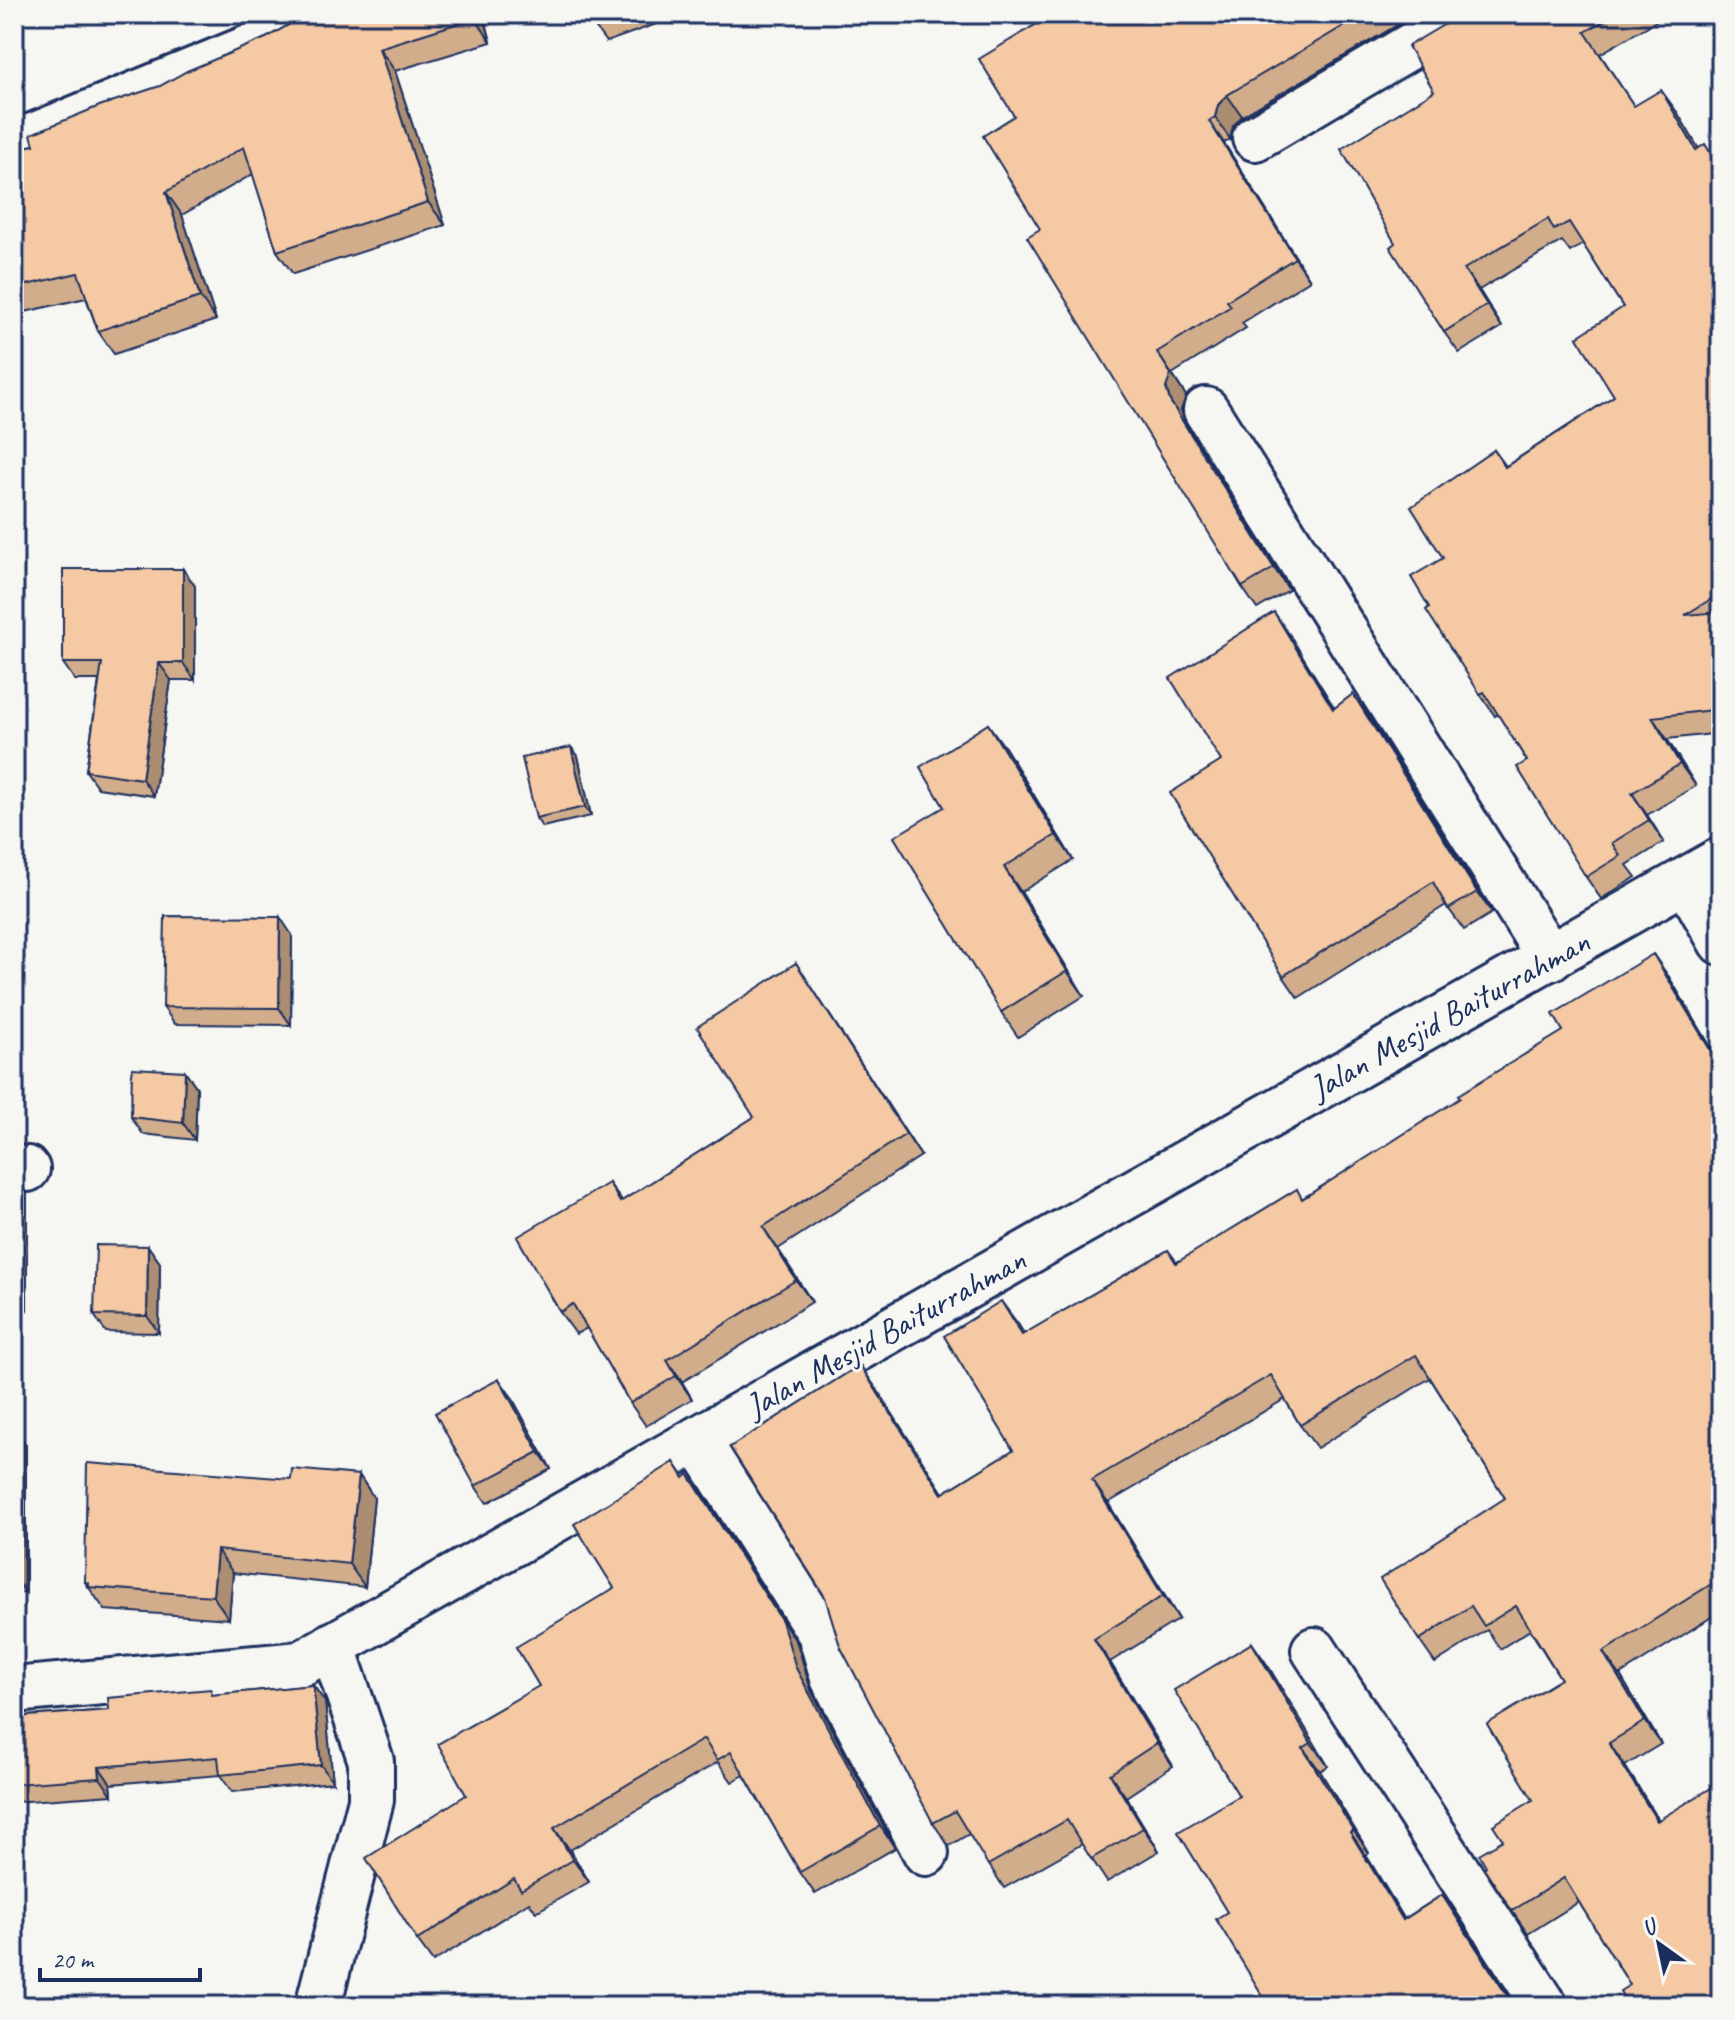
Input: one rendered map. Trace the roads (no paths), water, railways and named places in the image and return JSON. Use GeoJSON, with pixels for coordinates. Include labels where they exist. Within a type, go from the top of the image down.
{"type":"FeatureCollection","features":[{"type":"Feature","properties":{"kind":"street"},"geometry":{"type":"LineString","coordinates":[[14,140],[33,136],[273,38],[313,14]]}},
{"type":"Feature","properties":{"kind":"street"},"geometry":{"type":"LineString","coordinates":[[1255,138],[1465,14]]}},
{"type":"Feature","properties":{"kind":"street"},"geometry":{"type":"LineString","coordinates":[[1206,410],[1550,958]]}},
{"type":"Feature","properties":{"kind":"street"},"geometry":{"type":"LineString","coordinates":[[1703,870],[1721,942]]}},
{"type":"Feature","properties":{"kind":"street","name":"Jalan Mesjid Baiturrahman"},"geometry":{"type":"LineString","coordinates":[[14,1690],[300,1664],[1703,870]]}},
{"type":"Feature","properties":{"kind":"street"},"geometry":{"type":"LineString","coordinates":[[697,1439],[820,1633],[833,1678],[926,1853]]}},
{"type":"Feature","properties":{"kind":"street"},"geometry":{"type":"LineString","coordinates":[[318,2006],[371,1800],[371,1761],[332,1645]]}},
{"type":"Feature","properties":{"kind":"street"},"geometry":{"type":"LineString","coordinates":[[1314,1650],[1545,2006]]}}]}
